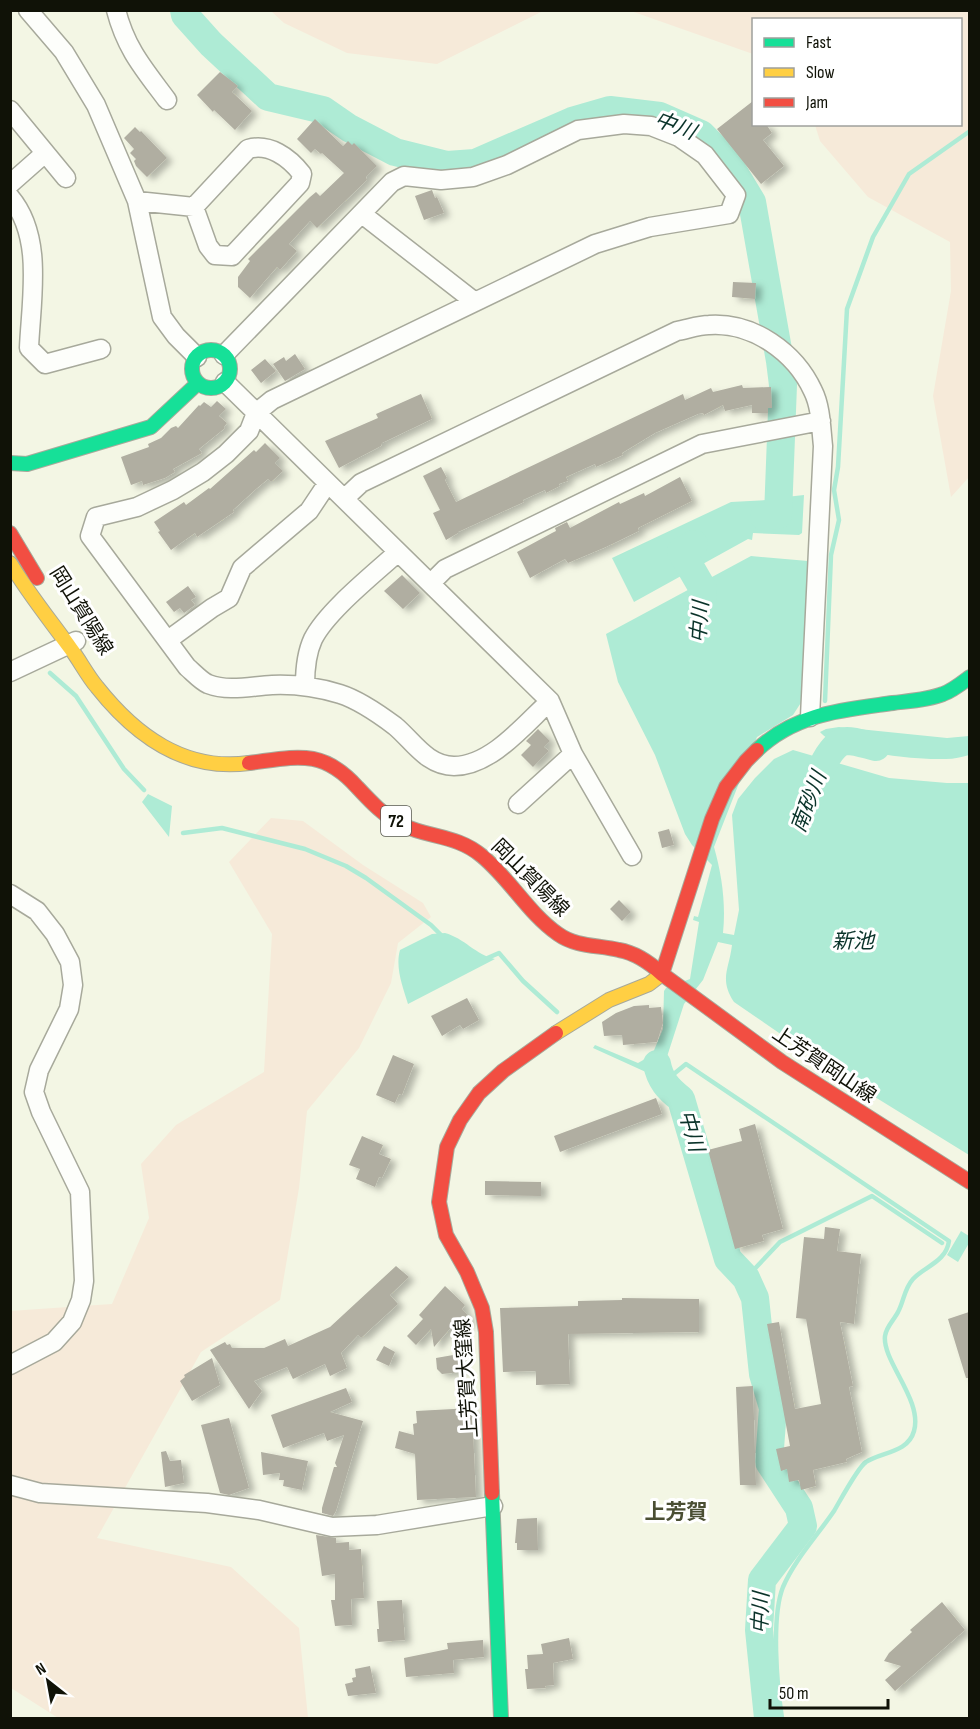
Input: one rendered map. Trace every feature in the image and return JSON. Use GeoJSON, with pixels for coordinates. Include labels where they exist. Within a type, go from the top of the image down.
{"type":"FeatureCollection","features":[{"type":"Feature","properties":{"kind":"main road"},"geometry":{"type":"LineString","coordinates":[[210,351],[224,355],[230,366],[225,382],[214,388],[198,383],[193,373],[197,357],[210,351]]}},
{"type":"Feature","properties":{"kind":"main road"},"geometry":{"type":"LineString","coordinates":[[10,463],[27,464],[151,427],[198,383]]}},
{"type":"Feature","properties":{"kind":"main road"},"geometry":{"type":"LineString","coordinates":[[145,412],[178,402]]}},
{"type":"Feature","properties":{"kind":"main road","name":"岡山賀陽線"},"geometry":{"type":"LineString","coordinates":[[10,533],[72,643],[118,710],[147,738],[178,755],[213,765],[246,765],[294,758],[311,759],[330,764],[374,806],[394,821],[424,833],[455,839],[472,848],[541,919],[560,935],[580,944],[630,952],[646,960],[666,976]]}},
{"type":"Feature","properties":{"kind":"main road","name":"岡山賀陽線"},"geometry":{"type":"LineString","coordinates":[[10,563],[42,612],[72,643]]}},
{"type":"Feature","properties":{"kind":"main road"},"geometry":{"type":"LineString","coordinates":[[666,976],[700,854],[726,787],[746,761],[765,742],[810,717],[944,694],[969,677]]}},
{"type":"Feature","properties":{"kind":"main road","name":"上芳賀岡山線"},"geometry":{"type":"LineString","coordinates":[[666,976],[782,1062],[969,1182]]}},
{"type":"Feature","properties":{"kind":"main road","name":"上芳賀大窪線"},"geometry":{"type":"LineString","coordinates":[[501,1719],[486,1332],[482,1308],[467,1272],[446,1235],[439,1202],[447,1147],[460,1120],[478,1093],[503,1071],[552,1036],[609,1000],[666,976]]}},
{"type":"Feature","properties":{"kind":"street"},"geometry":{"type":"LineString","coordinates":[[28,10],[64,52],[96,105],[137,201],[162,317],[176,336],[197,357]]}},
{"type":"Feature","properties":{"kind":"street"},"geometry":{"type":"LineString","coordinates":[[116,10],[122,31],[132,52],[167,100]]}},
{"type":"Feature","properties":{"kind":"street"},"geometry":{"type":"LineString","coordinates":[[10,110],[66,178]]}},
{"type":"Feature","properties":{"kind":"street"},"geometry":{"type":"LineString","coordinates":[[224,355],[392,182],[404,176],[441,180],[473,177],[507,165],[578,130],[624,124],[651,126],[679,137],[705,155],[736,195],[729,214],[650,227],[595,244],[272,400],[256,413],[249,431],[226,454],[203,472],[136,507],[96,517],[90,536],[187,667],[207,683],[236,689],[271,685],[305,685],[342,694],[372,710],[397,728],[422,754],[452,766],[474,764],[494,753],[550,701]]}},
{"type":"Feature","properties":{"kind":"street"},"geometry":{"type":"LineString","coordinates":[[259,146],[270,149],[293,162],[302,174],[300,183],[232,256],[215,255],[208,246],[194,207],[248,149],[259,146]]}},
{"type":"Feature","properties":{"kind":"street"},"geometry":{"type":"LineString","coordinates":[[10,184],[44,154]]}},
{"type":"Feature","properties":{"kind":"street"},"geometry":{"type":"LineString","coordinates":[[10,196],[21,210],[29,235],[33,262],[29,348],[45,364],[101,349]]}},
{"type":"Feature","properties":{"kind":"street"},"geometry":{"type":"LineString","coordinates":[[137,201],[194,207]]}},
{"type":"Feature","properties":{"kind":"street"},"geometry":{"type":"LineString","coordinates":[[362,214],[475,302]]}},
{"type":"Feature","properties":{"kind":"street"},"geometry":{"type":"LineString","coordinates":[[345,498],[361,483],[677,330],[711,325],[743,329],[769,341],[787,353],[814,392],[823,446],[810,717]]}},
{"type":"Feature","properties":{"kind":"street"},"geometry":{"type":"LineString","coordinates":[[225,382],[550,701],[573,754],[632,856]]}},
{"type":"Feature","properties":{"kind":"street"},"geometry":{"type":"LineString","coordinates":[[431,583],[445,569],[702,444],[820,421]]}},
{"type":"Feature","properties":{"kind":"street"},"geometry":{"type":"LineString","coordinates":[[168,640],[228,598],[242,568],[309,511],[327,484]]}},
{"type":"Feature","properties":{"kind":"street"},"geometry":{"type":"LineString","coordinates":[[305,685],[306,662],[313,640],[325,621],[398,552]]}},
{"type":"Feature","properties":{"kind":"street"},"geometry":{"type":"LineString","coordinates":[[10,672],[72,643]]}},
{"type":"Feature","properties":{"kind":"street"},"geometry":{"type":"LineString","coordinates":[[518,804],[573,754]]}},
{"type":"Feature","properties":{"kind":"street"},"geometry":{"type":"LineString","coordinates":[[10,894],[37,911],[55,934],[70,962],[73,985],[69,1009],[39,1070],[34,1092],[41,1112],[81,1192],[84,1281],[81,1300],[72,1322],[54,1342],[10,1365]]}},
{"type":"Feature","properties":{"kind":"street"},"geometry":{"type":"LineString","coordinates":[[10,1485],[40,1493],[207,1503],[249,1508],[332,1527],[377,1525],[493,1506]]}},
{"type":"Feature","properties":{"kind":"shaded area"},"geometry":{"type":"Polygon","coordinates":[[[271,11],[543,11],[437,64],[347,53],[284,23],[271,11]]]}},
{"type":"Feature","properties":{"kind":"shaded area"},"geometry":{"type":"Polygon","coordinates":[[[631,11],[969,11],[970,476],[951,497],[933,396],[951,291],[950,242],[868,197],[820,141],[815,126],[962,126],[962,18],[752,18],[752,54],[631,11]]]}},
{"type":"Feature","properties":{"kind":"shaded area"},"geometry":{"type":"Polygon","coordinates":[[[271,818],[303,821],[363,865],[423,903],[431,917],[398,943],[391,983],[359,1048],[307,1111],[299,1188],[280,1300],[201,1352],[97,1538],[231,1567],[299,1628],[308,1718],[58,1718],[11,1688],[10,1311],[112,1304],[149,1218],[141,1164],[176,1125],[264,1072],[272,934],[229,862],[271,818]]]}},
{"type":"Feature","properties":{"kind":"water"},"geometry":{"type":"Polygon","coordinates":[[[782,490],[786,497],[804,495],[802,533],[799,535],[753,533],[752,540],[748,539],[634,602],[612,558],[731,502],[769,500],[774,491],[782,490]]]}},
{"type":"Feature","properties":{"kind":"water","name":"新池"},"geometry":{"type":"Polygon","coordinates":[[[751,556],[808,561],[804,698],[793,715],[757,737],[714,847],[723,890],[723,933],[734,935],[739,910],[732,815],[738,799],[774,759],[793,750],[889,778],[969,783],[969,1155],[849,1081],[734,1002],[729,994],[726,980],[732,945],[718,942],[703,980],[684,1004],[664,1066],[670,1086],[683,1094],[667,1093],[663,1088],[656,1090],[648,1073],[593,1048],[595,1045],[638,1063],[652,1055],[663,1029],[664,991],[666,988],[690,979],[699,922],[693,920],[694,916],[698,917],[712,865],[692,845],[685,834],[655,755],[618,682],[606,634],[751,556]]]}},
{"type":"Feature","properties":{"kind":"water"},"geometry":{"type":"Polygon","coordinates":[[[839,727],[947,738],[969,736],[969,755],[952,759],[934,759],[879,754],[843,745],[820,732],[839,727]]]}},
{"type":"Feature","properties":{"kind":"water"},"geometry":{"type":"Polygon","coordinates":[[[148,794],[172,806],[169,837],[142,802],[148,794]]]}},
{"type":"Feature","properties":{"kind":"water"},"geometry":{"type":"Polygon","coordinates":[[[445,933],[495,959],[408,1004],[399,971],[400,950],[432,934],[445,933]]]}},
{"type":"Feature","properties":{"kind":"water"},"geometry":{"type":"Polygon","coordinates":[[[961,1231],[969,1236],[969,1243],[958,1262],[947,1255],[961,1231]]]}},
{"type":"Feature","properties":{"kind":"building"},"geometry":{"type":"Polygon","coordinates":[[[220,72],[238,86],[232,92],[252,111],[235,130],[197,95],[220,72]]]}},
{"type":"Feature","properties":{"kind":"building"},"geometry":{"type":"Polygon","coordinates":[[[752,102],[752,126],[767,126],[772,133],[763,140],[784,166],[761,184],[717,129],[752,102]]]}},
{"type":"Feature","properties":{"kind":"building"},"geometry":{"type":"Polygon","coordinates":[[[315,119],[343,146],[348,141],[352,145],[354,143],[377,166],[366,177],[367,180],[317,228],[310,221],[289,244],[297,251],[280,270],[277,267],[250,298],[238,287],[238,277],[250,261],[248,259],[310,197],[316,192],[320,196],[344,173],[322,153],[315,149],[311,153],[297,139],[315,119]]]}},
{"type":"Feature","properties":{"kind":"building"},"geometry":{"type":"Polygon","coordinates":[[[135,127],[167,158],[147,177],[136,166],[134,161],[136,159],[130,153],[134,149],[124,138],[135,127]]]}},
{"type":"Feature","properties":{"kind":"building"},"geometry":{"type":"Polygon","coordinates":[[[432,190],[444,213],[424,220],[415,196],[432,190]]]}},
{"type":"Feature","properties":{"kind":"building"},"geometry":{"type":"Polygon","coordinates":[[[733,282],[756,283],[755,299],[732,297],[733,282]]]}},
{"type":"Feature","properties":{"kind":"building"},"geometry":{"type":"Polygon","coordinates":[[[295,354],[305,369],[285,381],[273,364],[284,357],[286,361],[295,354]]]}},
{"type":"Feature","properties":{"kind":"building"},"geometry":{"type":"Polygon","coordinates":[[[265,359],[276,371],[261,383],[251,370],[265,359]]]}},
{"type":"Feature","properties":{"kind":"building"},"geometry":{"type":"Polygon","coordinates":[[[742,385],[743,388],[771,387],[772,408],[768,408],[768,413],[752,413],[752,405],[725,411],[723,405],[704,415],[703,413],[698,414],[655,433],[622,453],[623,455],[566,477],[568,481],[559,484],[560,486],[523,500],[524,502],[458,532],[446,540],[433,513],[440,510],[423,476],[441,467],[456,502],[683,394],[685,400],[711,388],[713,392],[742,385]]]}},
{"type":"Feature","properties":{"kind":"building"},"geometry":{"type":"Polygon","coordinates":[[[421,394],[432,419],[382,443],[381,446],[339,468],[325,441],[378,418],[376,414],[421,394]]]}},
{"type":"Feature","properties":{"kind":"building"},"geometry":{"type":"Polygon","coordinates":[[[217,401],[226,409],[219,416],[227,423],[225,428],[199,449],[202,453],[173,469],[175,472],[165,478],[143,485],[142,481],[131,485],[121,457],[149,447],[148,444],[161,438],[171,428],[176,426],[178,428],[204,402],[211,407],[217,401]]]}},
{"type":"Feature","properties":{"kind":"building"},"geometry":{"type":"Polygon","coordinates":[[[265,443],[280,458],[275,463],[283,471],[271,482],[268,479],[256,489],[233,510],[234,512],[197,537],[195,533],[171,550],[154,522],[184,502],[186,505],[210,489],[265,443]]]}},
{"type":"Feature","properties":{"kind":"building"},"geometry":{"type":"Polygon","coordinates":[[[680,477],[692,501],[606,547],[568,563],[565,559],[530,578],[517,552],[556,531],[555,528],[567,522],[570,528],[619,502],[620,504],[644,493],[645,496],[680,477]]]}},
{"type":"Feature","properties":{"kind":"building"},"geometry":{"type":"Polygon","coordinates":[[[402,575],[420,593],[403,609],[384,591],[402,575]]]}},
{"type":"Feature","properties":{"kind":"building"},"geometry":{"type":"Polygon","coordinates":[[[188,586],[196,597],[191,600],[195,605],[184,613],[180,608],[174,612],[166,602],[188,586]]]}},
{"type":"Feature","properties":{"kind":"building"},"geometry":{"type":"Polygon","coordinates":[[[538,729],[550,741],[544,747],[549,751],[533,767],[521,755],[531,745],[526,741],[538,729]]]}},
{"type":"Feature","properties":{"kind":"building"},"geometry":{"type":"Polygon","coordinates":[[[669,829],[674,845],[662,848],[658,832],[669,829]]]}},
{"type":"Feature","properties":{"kind":"building"},"geometry":{"type":"Polygon","coordinates":[[[619,900],[631,912],[622,921],[610,909],[619,900]]]}},
{"type":"Feature","properties":{"kind":"building"},"geometry":{"type":"Polygon","coordinates":[[[467,998],[479,1020],[463,1029],[460,1025],[442,1036],[431,1016],[467,998]]]}},
{"type":"Feature","properties":{"kind":"building"},"geometry":{"type":"Polygon","coordinates":[[[649,1005],[649,1008],[661,1007],[663,1023],[657,1042],[623,1045],[622,1035],[604,1036],[602,1022],[634,1006],[649,1005]]]}},
{"type":"Feature","properties":{"kind":"building"},"geometry":{"type":"Polygon","coordinates":[[[393,1055],[414,1064],[402,1095],[399,1094],[395,1103],[376,1095],[393,1055]]]}},
{"type":"Feature","properties":{"kind":"building"},"geometry":{"type":"Polygon","coordinates":[[[656,1098],[662,1114],[560,1152],[554,1136],[656,1098]]]}},
{"type":"Feature","properties":{"kind":"building"},"geometry":{"type":"Polygon","coordinates":[[[755,1124],[783,1229],[762,1235],[764,1241],[735,1249],[708,1150],[742,1141],[739,1129],[755,1124]]]}},
{"type":"Feature","properties":{"kind":"building"},"geometry":{"type":"Polygon","coordinates":[[[362,1136],[383,1145],[379,1154],[391,1159],[375,1187],[356,1179],[360,1169],[349,1165],[362,1136]]]}},
{"type":"Feature","properties":{"kind":"building"},"geometry":{"type":"Polygon","coordinates":[[[485,1181],[541,1182],[541,1196],[485,1195],[485,1181]]]}},
{"type":"Feature","properties":{"kind":"building"},"geometry":{"type":"Polygon","coordinates":[[[825,1227],[840,1229],[837,1251],[861,1254],[854,1324],[840,1322],[853,1386],[849,1387],[862,1452],[846,1459],[847,1462],[813,1470],[816,1486],[801,1490],[799,1480],[789,1482],[787,1469],[781,1471],[776,1449],[790,1446],[767,1324],[779,1322],[795,1409],[821,1404],[806,1319],[796,1318],[804,1237],[824,1239],[825,1227]]]}},
{"type":"Feature","properties":{"kind":"building"},"geometry":{"type":"Polygon","coordinates":[[[396,1266],[409,1277],[390,1295],[398,1304],[361,1338],[358,1335],[341,1353],[347,1368],[330,1376],[325,1364],[293,1379],[287,1367],[254,1381],[262,1391],[249,1409],[210,1350],[225,1342],[232,1348],[264,1348],[285,1339],[288,1346],[330,1327],[396,1266]]]}},
{"type":"Feature","properties":{"kind":"building"},"geometry":{"type":"Polygon","coordinates":[[[445,1286],[465,1305],[462,1309],[468,1315],[469,1322],[462,1330],[455,1323],[434,1347],[431,1329],[416,1345],[407,1336],[423,1319],[419,1315],[445,1286]]]}},
{"type":"Feature","properties":{"kind":"building"},"geometry":{"type":"Polygon","coordinates":[[[622,1298],[699,1299],[699,1332],[568,1334],[570,1384],[536,1385],[536,1371],[503,1372],[500,1308],[578,1306],[578,1301],[622,1300],[622,1298]]]}},
{"type":"Feature","properties":{"kind":"building"},"geometry":{"type":"Polygon","coordinates":[[[969,1312],[969,1378],[966,1378],[948,1319],[969,1312]]]}},
{"type":"Feature","properties":{"kind":"building"},"geometry":{"type":"Polygon","coordinates":[[[384,1346],[395,1352],[389,1366],[376,1360],[384,1346]]]}},
{"type":"Feature","properties":{"kind":"building"},"geometry":{"type":"Polygon","coordinates":[[[459,1354],[462,1372],[442,1374],[437,1369],[436,1358],[459,1354]]]}},
{"type":"Feature","properties":{"kind":"building"},"geometry":{"type":"Polygon","coordinates":[[[212,1358],[220,1385],[192,1401],[180,1381],[185,1377],[184,1375],[212,1358]]]}},
{"type":"Feature","properties":{"kind":"building"},"geometry":{"type":"Polygon","coordinates":[[[753,1386],[756,1485],[740,1485],[736,1387],[753,1386]]]}},
{"type":"Feature","properties":{"kind":"building"},"geometry":{"type":"Polygon","coordinates":[[[346,1388],[352,1402],[330,1412],[363,1421],[333,1516],[322,1513],[322,1508],[334,1467],[337,1467],[335,1463],[344,1435],[327,1441],[324,1433],[283,1448],[271,1415],[346,1388]]]}},
{"type":"Feature","properties":{"kind":"building"},"geometry":{"type":"Polygon","coordinates":[[[472,1408],[476,1497],[417,1500],[415,1454],[395,1448],[399,1431],[414,1435],[413,1424],[417,1423],[416,1411],[472,1408]]]}},
{"type":"Feature","properties":{"kind":"building"},"geometry":{"type":"Polygon","coordinates":[[[229,1418],[249,1488],[229,1495],[220,1493],[201,1425],[229,1418]]]}},
{"type":"Feature","properties":{"kind":"building"},"geometry":{"type":"Polygon","coordinates":[[[166,1451],[170,1461],[181,1460],[184,1483],[165,1487],[161,1452],[166,1451]]]}},
{"type":"Feature","properties":{"kind":"building"},"geometry":{"type":"Polygon","coordinates":[[[261,1452],[308,1461],[302,1490],[283,1486],[284,1480],[279,1480],[280,1473],[263,1475],[261,1452]]]}},
{"type":"Feature","properties":{"kind":"building"},"geometry":{"type":"Polygon","coordinates":[[[537,1518],[538,1550],[517,1550],[517,1543],[515,1543],[517,1519],[537,1518]]]}},
{"type":"Feature","properties":{"kind":"building"},"geometry":{"type":"Polygon","coordinates":[[[316,1535],[336,1538],[336,1543],[349,1542],[349,1550],[361,1549],[364,1598],[351,1599],[352,1625],[335,1626],[331,1600],[335,1600],[335,1574],[322,1576],[316,1535]]]}},
{"type":"Feature","properties":{"kind":"building"},"geometry":{"type":"Polygon","coordinates":[[[402,1600],[405,1640],[378,1642],[377,1601],[402,1600]]]}},
{"type":"Feature","properties":{"kind":"building"},"geometry":{"type":"Polygon","coordinates":[[[942,1602],[965,1630],[895,1691],[885,1680],[901,1666],[884,1661],[889,1653],[912,1632],[910,1630],[942,1602]]]}},
{"type":"Feature","properties":{"kind":"building"},"geometry":{"type":"Polygon","coordinates":[[[569,1638],[573,1659],[553,1663],[554,1685],[527,1689],[525,1669],[528,1669],[527,1655],[543,1654],[541,1644],[569,1638]]]}},
{"type":"Feature","properties":{"kind":"building"},"geometry":{"type":"Polygon","coordinates":[[[483,1640],[484,1657],[453,1660],[454,1673],[406,1677],[404,1658],[448,1649],[447,1643],[483,1640]]]}},
{"type":"Feature","properties":{"kind":"building"},"geometry":{"type":"Polygon","coordinates":[[[370,1666],[376,1693],[348,1696],[345,1684],[353,1682],[352,1678],[356,1677],[355,1669],[370,1666]]]}},
{"type":"Feature","properties":{"kind":"waterway","name":"中川"},"geometry":{"type":"LineString","coordinates":[[184,10],[185,15],[211,44],[268,97],[323,110],[349,128],[395,152],[447,165],[475,163],[572,121],[610,110],[660,116],[701,134],[726,159],[752,202],[780,361],[783,385],[778,515],[764,517]]}},
{"type":"Feature","properties":{"kind":"waterway"},"geometry":{"type":"LineString","coordinates":[[825,701],[831,555],[839,520],[834,490],[838,467],[847,309],[873,237],[909,174],[970,131]]}},
{"type":"Feature","properties":{"kind":"waterway","name":"中川"},"geometry":{"type":"LineString","coordinates":[[694,544],[681,551],[703,589],[701,622]]}},
{"type":"Feature","properties":{"kind":"waterway"},"geometry":{"type":"LineString","coordinates":[[50,673],[76,696],[124,769],[144,790]]}},
{"type":"Feature","properties":{"kind":"waterway","name":"南砂川"},"geometry":{"type":"LineString","coordinates":[[811,795],[824,763],[834,747],[847,741],[876,747]]}},
{"type":"Feature","properties":{"kind":"waterway"},"geometry":{"type":"LineString","coordinates":[[183,833],[222,828],[305,849],[346,866],[366,878],[431,925],[442,936]]}},
{"type":"Feature","properties":{"kind":"waterway"},"geometry":{"type":"LineString","coordinates":[[483,960],[499,953],[523,981],[557,1012]]}},
{"type":"Feature","properties":{"kind":"waterway","name":"中川"},"geometry":{"type":"LineString","coordinates":[[657,1064],[665,1084],[681,1099],[728,1259],[746,1278],[755,1298],[763,1374],[773,1408],[769,1462],[799,1508],[803,1526],[762,1580],[759,1630],[768,1718]]}},
{"type":"Feature","properties":{"kind":"waterway"},"geometry":{"type":"LineString","coordinates":[[664,1082],[686,1064],[949,1241],[944,1254],[910,1283],[885,1336],[890,1357],[913,1407],[915,1419],[911,1438],[900,1448],[863,1465],[783,1587],[779,1600],[776,1633],[778,1688],[782,1718]]}},
{"type":"Feature","properties":{"kind":"waterway"},"geometry":{"type":"LineString","coordinates":[[746,1278],[780,1242],[872,1196],[942,1243]]}},
{"type":"Feature","properties":{"kind":"traffic: fast"},"geometry":{"type":"LineString","coordinates":[[211,350],[224,356],[230,369],[224,382],[211,388],[198,382],[192,369],[198,356],[211,350]]}},
{"type":"Feature","properties":{"kind":"traffic: fast"},"geometry":{"type":"LineString","coordinates":[[10,463],[27,464],[151,427],[198,383]]}},
{"type":"Feature","properties":{"kind":"traffic: fast"},"geometry":{"type":"LineString","coordinates":[[757,750],[788,728],[821,715],[931,698],[950,691],[970,677]]}},
{"type":"Feature","properties":{"kind":"traffic: fast"},"geometry":{"type":"LineString","coordinates":[[492,1493],[501,1718]]}},
{"type":"Feature","properties":{"kind":"traffic: slow"},"geometry":{"type":"LineString","coordinates":[[10,563],[93,682],[112,704],[145,735],[182,756],[203,762],[249,763]]}},
{"type":"Feature","properties":{"kind":"traffic: slow"},"geometry":{"type":"LineString","coordinates":[[556,1033],[609,1000],[649,984],[662,974]]}},
{"type":"Feature","properties":{"kind":"traffic: jam"},"geometry":{"type":"LineString","coordinates":[[10,533],[37,578]]}},
{"type":"Feature","properties":{"kind":"traffic: jam"},"geometry":{"type":"LineString","coordinates":[[662,974],[712,819],[726,787],[757,750]]}},
{"type":"Feature","properties":{"kind":"traffic: jam"},"geometry":{"type":"LineString","coordinates":[[249,763],[308,758],[332,766],[395,821],[473,849],[492,865],[537,916],[558,934],[572,941],[631,953],[662,974]]}},
{"type":"Feature","properties":{"kind":"traffic: jam"},"geometry":{"type":"LineString","coordinates":[[662,974],[782,1062],[970,1182]]}},
{"type":"Feature","properties":{"kind":"traffic: jam"},"geometry":{"type":"LineString","coordinates":[[492,1493],[486,1332],[482,1308],[467,1272],[446,1235],[439,1202],[447,1147],[460,1120],[479,1093],[503,1071],[556,1033]]}},
{"type":"Feature","properties":{"kind":"district","name":"上芳賀"},"geometry":{"type":"Point","coordinates":[676,1512]}}]}
